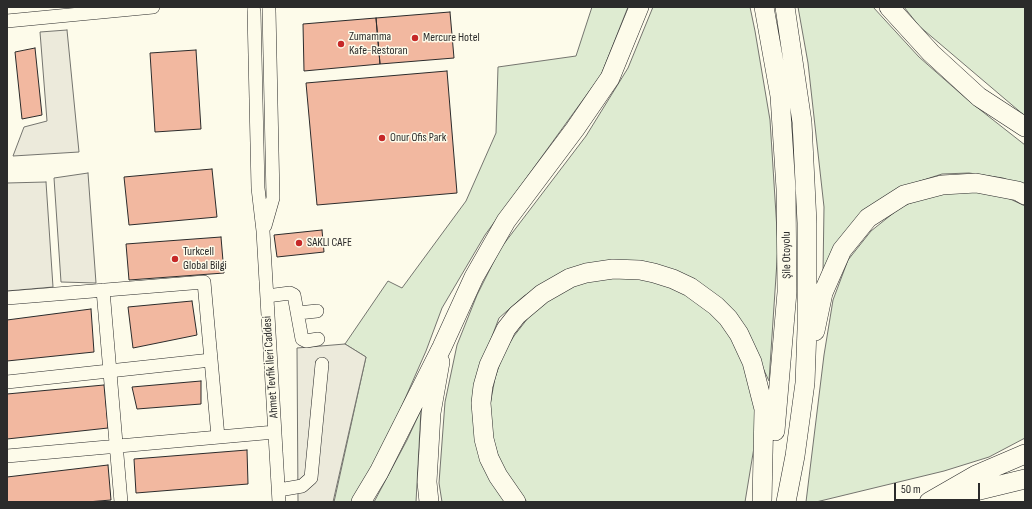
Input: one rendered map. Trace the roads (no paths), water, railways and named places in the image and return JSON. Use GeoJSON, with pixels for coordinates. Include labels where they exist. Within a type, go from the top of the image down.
{"type":"FeatureCollection","features":[{"type":"Feature","properties":{"kind":"highway"},"geometry":{"type":"LineString","coordinates":[[361,502],[379,472],[442,347],[474,277],[506,221],[575,129],[610,78],[639,7]]}},
{"type":"Feature","properties":{"kind":"highway","name":"Şile Otoyolu"},"geometry":{"type":"LineString","coordinates":[[762,502],[772,464],[787,292],[786,189],[780,96],[764,7]]}},
{"type":"Feature","properties":{"kind":"highway","name":"Şile Otoyolu"},"geometry":{"type":"LineString","coordinates":[[785,7],[802,122],[807,223],[807,329],[805,383],[795,456],[786,502]]}},
{"type":"Feature","properties":{"kind":"highway"},"geometry":{"type":"LineString","coordinates":[[889,7],[931,53],[979,97],[1025,127]]}},
{"type":"Feature","properties":{"kind":"highway"},"geometry":{"type":"LineString","coordinates":[[805,383],[823,293],[842,250],[868,218],[904,195],[942,185],[976,183],[1018,191],[1025,195]]}},
{"type":"Feature","properties":{"kind":"highway"},"geometry":{"type":"LineString","coordinates":[[516,502],[498,476],[489,458],[484,439],[481,403],[483,386],[489,365],[506,329],[517,315],[542,294],[570,278],[586,273],[612,269],[640,270],[654,273],[673,279],[690,287],[705,296],[716,306],[728,318],[739,334],[752,362],[764,409],[762,502]]}},
{"type":"Feature","properties":{"kind":"highway"},"geometry":{"type":"LineString","coordinates":[[429,502],[427,482],[431,413],[439,373],[442,347]]}},
{"type":"Feature","properties":{"kind":"highway"},"geometry":{"type":"LineString","coordinates":[[929,502],[976,475],[1025,454]]}},
{"type":"Feature","properties":{"kind":"highway"},"geometry":{"type":"LineString","coordinates":[[929,502],[1025,479]]}},
{"type":"Feature","properties":{"kind":"street"},"geometry":{"type":"LineString","coordinates":[[7,21],[78,11],[153,7]]}},
{"type":"Feature","properties":{"kind":"street"},"geometry":{"type":"LineString","coordinates":[[251,9],[259,13],[270,8]]}},
{"type":"Feature","properties":{"kind":"street","name":"Ahmet Tevfik İleri Caddesi"},"geometry":{"type":"LineString","coordinates":[[263,231],[273,198],[270,8]]}},
{"type":"Feature","properties":{"kind":"street","name":"Ahmet Tevfik İleri Caddesi"},"geometry":{"type":"LineString","coordinates":[[251,9],[258,188],[263,231],[279,496]]}},
{"type":"Feature","properties":{"kind":"street"},"geometry":{"type":"LineString","coordinates":[[7,298],[204,282],[218,437]]}},
{"type":"Feature","properties":{"kind":"street"},"geometry":{"type":"LineString","coordinates":[[103,290],[121,502]]}},
{"type":"Feature","properties":{"kind":"street"},"geometry":{"type":"LineString","coordinates":[[267,296],[292,294],[296,297],[302,339],[306,341],[318,339]]}},
{"type":"Feature","properties":{"kind":"street"},"geometry":{"type":"LineString","coordinates":[[298,313],[317,311]]}},
{"type":"Feature","properties":{"kind":"street"},"geometry":{"type":"LineString","coordinates":[[7,382],[212,360]]}},
{"type":"Feature","properties":{"kind":"street"},"geometry":{"type":"LineString","coordinates":[[279,496],[302,486],[311,478],[322,364]]}},
{"type":"Feature","properties":{"kind":"street"},"geometry":{"type":"LineString","coordinates":[[7,456],[275,432]]}},
{"type":"Feature","properties":{"kind":"place","name":"Mercure Hotel"},"geometry":{"type":"Point","coordinates":[415,38]}},
{"type":"Feature","properties":{"kind":"place","name":"Zumamma Kafe-Restoran"},"geometry":{"type":"Point","coordinates":[341,44]}},
{"type":"Feature","properties":{"kind":"place","name":"Onur Ofis Park"},"geometry":{"type":"Point","coordinates":[382,138]}},
{"type":"Feature","properties":{"kind":"place","name":"SAKLI CAFE"},"geometry":{"type":"Point","coordinates":[299,243]}},
{"type":"Feature","properties":{"kind":"place","name":"Turkcell Global Bilgi"},"geometry":{"type":"Point","coordinates":[175,259]}}]}
